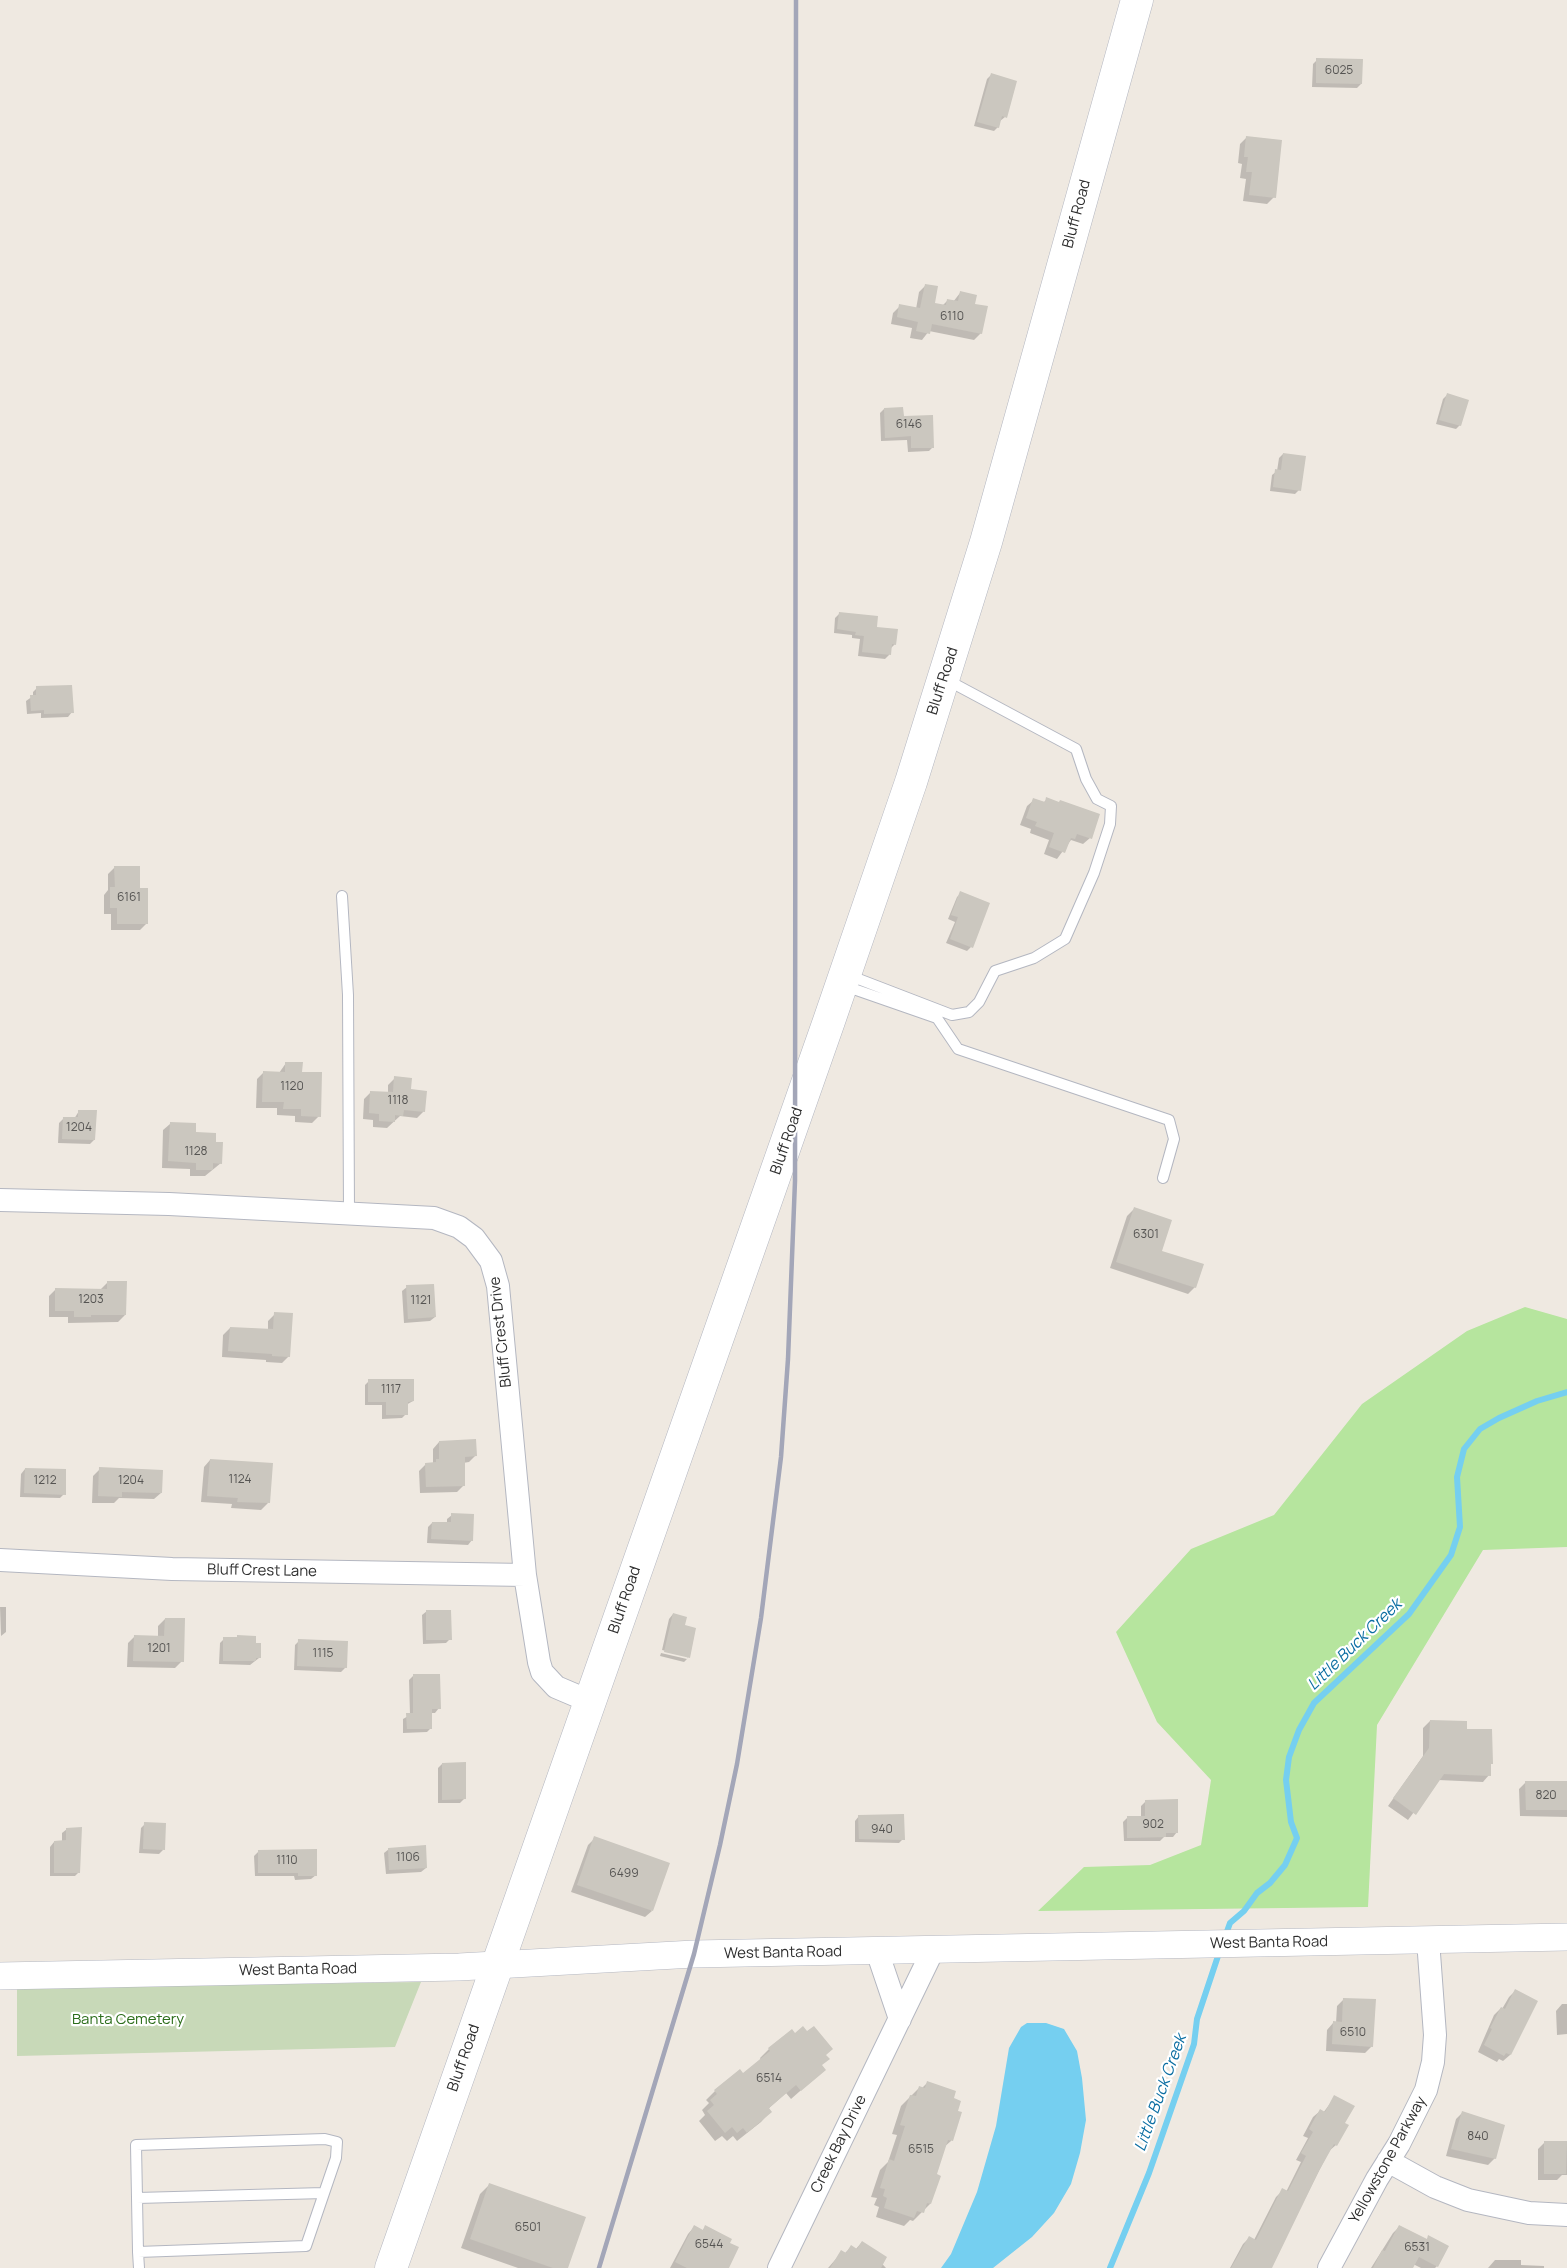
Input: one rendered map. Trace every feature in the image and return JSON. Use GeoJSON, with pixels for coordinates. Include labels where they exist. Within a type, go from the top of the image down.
{"type":"FeatureCollection","features":[{"type":"Feature","properties":{"kind":"main road","name":"Bluff Road"},"geometry":{"type":"LineString","coordinates":[[391,2268],[844,979],[944,678],[986,542],[1137,0]]}},
{"type":"Feature","properties":{"kind":"street","name":"Bluff Crest Drive"},"geometry":{"type":"LineString","coordinates":[[0,1200],[169,1204],[434,1218],[459,1227],[474,1238],[491,1261],[498,1286],[525,1575],[542,1672],[555,1686],[589,1701]]}},
{"type":"Feature","properties":{"kind":"street","name":"Bluff Crest Lane"},"geometry":{"type":"LineString","coordinates":[[0,1560],[172,1569],[525,1575]]}},
{"type":"Feature","properties":{"kind":"street","name":"West Banta Road"},"geometry":{"type":"LineString","coordinates":[[0,1976],[447,1967],[684,1955],[1567,1937]]}},
{"type":"Feature","properties":{"kind":"street","name":"Yellowstone Parkway"},"geometry":{"type":"LineString","coordinates":[[1329,2268],[1421,2102],[1433,2062],[1435,2035],[1428,1940]]}},
{"type":"Feature","properties":{"kind":"street","name":"Creek Bay Drive"},"geometry":{"type":"LineString","coordinates":[[779,2268],[933,1950]]}},
{"type":"Feature","properties":{"kind":"street"},"geometry":{"type":"LineString","coordinates":[[877,1951],[900,2019]]}},
{"type":"Feature","properties":{"kind":"street"},"geometry":{"type":"LineString","coordinates":[[1388,2161],[1435,2187],[1468,2200],[1529,2213],[1567,2215]]}},
{"type":"Feature","properties":{"kind":"lane"},"geometry":{"type":"LineString","coordinates":[[844,979],[952,1015],[969,1012],[979,1002],[994,971],[1034,958],[1065,939],[1094,873],[1110,824],[1111,806],[1097,799],[1086,779],[1076,749],[944,678]]}},
{"type":"Feature","properties":{"kind":"lane"},"geometry":{"type":"LineString","coordinates":[[342,896],[348,995],[349,1214]]}},
{"type":"Feature","properties":{"kind":"lane"},"geometry":{"type":"LineString","coordinates":[[844,979],[937,1018],[958,1049],[1168,1120],[1174,1139],[1163,1178]]}},
{"type":"Feature","properties":{"kind":"lane"},"geometry":{"type":"LineString","coordinates":[[138,2252],[306,2246],[336,2158],[337,2142],[325,2139],[136,2145],[138,2252],[139,2268]]}},
{"type":"Feature","properties":{"kind":"lane"},"geometry":{"type":"LineString","coordinates":[[137,2198],[324,2193]]}},
{"type":"Feature","properties":{"kind":"green space"},"geometry":{"type":"Polygon","coordinates":[[[1525,1307],[1567,1319],[1567,1547],[1483,1550],[1377,1725],[1368,1907],[1038,1911],[1084,1867],[1150,1865],[1201,1845],[1211,1780],[1157,1722],[1116,1632],[1191,1549],[1274,1515],[1362,1404],[1467,1331],[1525,1307]]]}},
{"type":"Feature","properties":{"kind":"green space","name":"Banta Cemetery"},"geometry":{"type":"Polygon","coordinates":[[[421,1982],[395,2047],[17,2056],[17,1988],[421,1982]]]}},
{"type":"Feature","properties":{"kind":"water"},"geometry":{"type":"Polygon","coordinates":[[[1027,2023],[1046,2023],[1064,2029],[1077,2051],[1086,2120],[1071,2184],[1054,2213],[1032,2237],[993,2268],[941,2268],[951,2254],[977,2192],[996,2126],[1009,2048],[1021,2027],[1027,2023]]]}},
{"type":"Feature","properties":{"kind":"building"},"geometry":{"type":"Polygon","coordinates":[[[1316,58],[1363,59],[1362,84],[1316,83],[1316,58]]]}},
{"type":"Feature","properties":{"kind":"building"},"geometry":{"type":"Polygon","coordinates":[[[991,73],[1017,81],[1007,118],[1002,116],[999,128],[977,122],[991,73]]]}},
{"type":"Feature","properties":{"kind":"building"},"geometry":{"type":"Polygon","coordinates":[[[1246,136],[1282,140],[1276,198],[1249,195],[1252,172],[1246,172],[1248,157],[1244,157],[1246,136]]]}},
{"type":"Feature","properties":{"kind":"building"},"geometry":{"type":"Polygon","coordinates":[[[925,284],[938,286],[935,303],[946,305],[947,299],[958,301],[960,291],[977,295],[975,304],[988,306],[982,334],[932,324],[930,334],[916,331],[918,322],[897,317],[899,304],[920,308],[925,284]]]}},
{"type":"Feature","properties":{"kind":"building"},"geometry":{"type":"Polygon","coordinates":[[[1447,393],[1469,400],[1461,426],[1439,420],[1447,393]]]}},
{"type":"Feature","properties":{"kind":"building"},"geometry":{"type":"Polygon","coordinates":[[[903,407],[904,416],[933,415],[934,448],[911,448],[911,436],[885,438],[884,408],[903,407]]]}},
{"type":"Feature","properties":{"kind":"building"},"geometry":{"type":"Polygon","coordinates":[[[1283,453],[1306,456],[1301,491],[1273,487],[1275,469],[1281,470],[1283,453]]]}},
{"type":"Feature","properties":{"kind":"building"},"geometry":{"type":"Polygon","coordinates":[[[839,612],[878,616],[877,627],[898,629],[896,645],[892,644],[891,655],[862,652],[864,636],[855,635],[856,632],[837,629],[839,612]]]}},
{"type":"Feature","properties":{"kind":"building"},"geometry":{"type":"Polygon","coordinates":[[[72,685],[74,713],[44,714],[44,710],[31,711],[30,695],[36,695],[36,686],[72,685]]]}},
{"type":"Feature","properties":{"kind":"building"},"geometry":{"type":"Polygon","coordinates":[[[1046,797],[1100,814],[1092,839],[1077,834],[1075,839],[1071,838],[1065,853],[1049,847],[1054,833],[1035,826],[1037,822],[1026,818],[1033,798],[1045,802],[1046,797]]]}},
{"type":"Feature","properties":{"kind":"building"},"geometry":{"type":"Polygon","coordinates":[[[114,866],[140,866],[140,888],[148,888],[148,924],[117,924],[117,908],[110,908],[110,887],[115,887],[114,866]]]}},
{"type":"Feature","properties":{"kind":"building"},"geometry":{"type":"Polygon","coordinates":[[[960,891],[990,903],[973,948],[950,939],[958,917],[951,915],[960,891]]]}},
{"type":"Feature","properties":{"kind":"building"},"geometry":{"type":"Polygon","coordinates":[[[285,1062],[303,1062],[302,1072],[322,1072],[321,1117],[301,1116],[301,1109],[283,1109],[284,1102],[262,1102],[263,1071],[285,1072],[285,1062]]]}},
{"type":"Feature","properties":{"kind":"building"},"geometry":{"type":"Polygon","coordinates":[[[394,1076],[412,1078],[411,1089],[427,1091],[425,1112],[404,1110],[403,1116],[395,1115],[395,1122],[379,1121],[379,1114],[369,1113],[370,1091],[393,1092],[394,1076]]]}},
{"type":"Feature","properties":{"kind":"building"},"geometry":{"type":"Polygon","coordinates":[[[78,1110],[97,1110],[95,1140],[62,1139],[63,1117],[78,1117],[78,1110]]]}},
{"type":"Feature","properties":{"kind":"building"},"geometry":{"type":"Polygon","coordinates":[[[170,1122],[196,1123],[196,1132],[216,1133],[216,1142],[223,1142],[222,1164],[213,1163],[213,1170],[196,1170],[196,1163],[168,1161],[170,1122]]]}},
{"type":"Feature","properties":{"kind":"building"},"geometry":{"type":"Polygon","coordinates":[[[1134,1207],[1172,1220],[1162,1251],[1204,1264],[1196,1288],[1116,1262],[1134,1207]]]}},
{"type":"Feature","properties":{"kind":"building"},"geometry":{"type":"Polygon","coordinates":[[[107,1281],[127,1281],[126,1315],[74,1317],[74,1311],[55,1311],[55,1288],[107,1289],[107,1281]]]}},
{"type":"Feature","properties":{"kind":"building"},"geometry":{"type":"Polygon","coordinates":[[[434,1284],[436,1317],[408,1319],[406,1285],[434,1284]]]}},
{"type":"Feature","properties":{"kind":"building"},"geometry":{"type":"Polygon","coordinates":[[[274,1312],[293,1313],[290,1357],[228,1351],[230,1327],[273,1329],[274,1312]]]}},
{"type":"Feature","properties":{"kind":"building"},"geometry":{"type":"Polygon","coordinates":[[[368,1379],[414,1379],[414,1401],[408,1402],[408,1415],[386,1415],[386,1402],[368,1402],[368,1379]]]}},
{"type":"Feature","properties":{"kind":"building"},"geometry":{"type":"Polygon","coordinates":[[[476,1439],[477,1456],[465,1457],[465,1486],[426,1487],[425,1463],[436,1462],[436,1459],[439,1459],[439,1441],[476,1439]]]}},
{"type":"Feature","properties":{"kind":"building"},"geometry":{"type":"Polygon","coordinates":[[[210,1459],[273,1463],[270,1503],[237,1502],[238,1498],[207,1496],[210,1459]]]}},
{"type":"Feature","properties":{"kind":"building"},"geometry":{"type":"Polygon","coordinates":[[[99,1467],[163,1470],[162,1493],[122,1492],[122,1497],[98,1496],[99,1467]]]}},
{"type":"Feature","properties":{"kind":"building"},"geometry":{"type":"Polygon","coordinates":[[[25,1468],[66,1469],[66,1495],[24,1493],[25,1468]]]}},
{"type":"Feature","properties":{"kind":"building"},"geometry":{"type":"Polygon","coordinates":[[[451,1513],[474,1514],[473,1541],[431,1539],[432,1522],[451,1522],[451,1513]]]}},
{"type":"Feature","properties":{"kind":"building"},"geometry":{"type":"Polygon","coordinates":[[[426,1610],[451,1610],[452,1640],[426,1640],[426,1610]]]}},
{"type":"Feature","properties":{"kind":"building"},"geometry":{"type":"Polygon","coordinates":[[[673,1613],[687,1617],[685,1625],[696,1628],[690,1658],[664,1652],[673,1613]]]}},
{"type":"Feature","properties":{"kind":"building"},"geometry":{"type":"Polygon","coordinates":[[[165,1618],[185,1618],[184,1662],[133,1661],[134,1635],[164,1636],[165,1618]]]}},
{"type":"Feature","properties":{"kind":"building"},"geometry":{"type":"Polygon","coordinates":[[[237,1635],[256,1636],[256,1643],[261,1643],[261,1658],[256,1658],[256,1661],[223,1661],[223,1637],[237,1637],[237,1635]]]}},
{"type":"Feature","properties":{"kind":"building"},"geometry":{"type":"Polygon","coordinates":[[[298,1639],[348,1641],[347,1668],[297,1666],[298,1639]]]}},
{"type":"Feature","properties":{"kind":"building"},"geometry":{"type":"Polygon","coordinates":[[[413,1674],[440,1674],[441,1709],[432,1709],[432,1729],[407,1729],[406,1713],[413,1713],[413,1674]]]}},
{"type":"Feature","properties":{"kind":"building"},"geometry":{"type":"Polygon","coordinates":[[[1430,1720],[1467,1721],[1467,1729],[1492,1729],[1493,1764],[1491,1764],[1491,1776],[1444,1774],[1416,1815],[1393,1798],[1429,1748],[1430,1720]]]}},
{"type":"Feature","properties":{"kind":"building"},"geometry":{"type":"Polygon","coordinates":[[[466,1762],[466,1799],[442,1800],[442,1763],[466,1762]]]}},
{"type":"Feature","properties":{"kind":"building"},"geometry":{"type":"Polygon","coordinates":[[[1525,1781],[1567,1781],[1567,1810],[1526,1810],[1525,1781]]]}},
{"type":"Feature","properties":{"kind":"building"},"geometry":{"type":"Polygon","coordinates":[[[1178,1799],[1178,1833],[1166,1833],[1166,1837],[1127,1838],[1127,1816],[1145,1816],[1145,1800],[1178,1799]]]}},
{"type":"Feature","properties":{"kind":"building"},"geometry":{"type":"Polygon","coordinates":[[[904,1814],[905,1840],[859,1839],[858,1815],[904,1814]]]}},
{"type":"Feature","properties":{"kind":"building"},"geometry":{"type":"Polygon","coordinates":[[[144,1822],[166,1823],[165,1850],[143,1849],[144,1822]]]}},
{"type":"Feature","properties":{"kind":"building"},"geometry":{"type":"Polygon","coordinates":[[[82,1827],[80,1873],[54,1873],[54,1841],[66,1840],[66,1828],[82,1827]]]}},
{"type":"Feature","properties":{"kind":"building"},"geometry":{"type":"Polygon","coordinates":[[[594,1836],[670,1863],[653,1911],[577,1885],[594,1836]]]}},
{"type":"Feature","properties":{"kind":"building"},"geometry":{"type":"Polygon","coordinates":[[[426,1845],[427,1868],[389,1870],[388,1848],[426,1845]]]}},
{"type":"Feature","properties":{"kind":"building"},"geometry":{"type":"Polygon","coordinates":[[[317,1849],[317,1876],[298,1876],[298,1873],[258,1873],[258,1850],[317,1849]]]}},
{"type":"Feature","properties":{"kind":"building"},"geometry":{"type":"Polygon","coordinates":[[[1515,1989],[1538,2001],[1511,2055],[1506,2053],[1504,2056],[1484,2045],[1501,2007],[1505,2009],[1515,1989]]]}},
{"type":"Feature","properties":{"kind":"building"},"geometry":{"type":"Polygon","coordinates":[[[1343,1998],[1376,1999],[1373,2047],[1332,2044],[1333,2021],[1342,2022],[1343,1998]]]}},
{"type":"Feature","properties":{"kind":"building"},"geometry":{"type":"Polygon","coordinates":[[[803,2026],[807,2031],[814,2026],[833,2049],[826,2055],[830,2059],[822,2065],[826,2070],[801,2091],[796,2085],[769,2108],[772,2112],[747,2133],[743,2128],[737,2133],[732,2127],[725,2133],[707,2111],[714,2105],[710,2100],[717,2094],[714,2090],[740,2069],[743,2073],[770,2051],[768,2048],[792,2029],[795,2033],[803,2026]]]}},
{"type":"Feature","properties":{"kind":"building"},"geometry":{"type":"Polygon","coordinates":[[[927,2081],[956,2091],[954,2098],[961,2101],[958,2111],[962,2112],[953,2141],[948,2140],[937,2174],[941,2176],[931,2204],[927,2203],[924,2213],[917,2211],[914,2218],[884,2208],[887,2198],[883,2196],[885,2189],[880,2188],[889,2159],[894,2161],[905,2126],[900,2125],[910,2095],[916,2096],[919,2086],[925,2088],[927,2081]]]}},
{"type":"Feature","properties":{"kind":"building"},"geometry":{"type":"Polygon","coordinates":[[[1334,2095],[1355,2106],[1345,2123],[1349,2125],[1337,2146],[1334,2144],[1319,2171],[1272,2268],[1231,2268],[1249,2236],[1256,2240],[1282,2188],[1288,2191],[1306,2156],[1301,2153],[1313,2132],[1309,2129],[1320,2109],[1325,2112],[1334,2095]]]}},
{"type":"Feature","properties":{"kind":"building"},"geometry":{"type":"Polygon","coordinates":[[[1462,2111],[1505,2125],[1496,2159],[1451,2149],[1462,2111]]]}},
{"type":"Feature","properties":{"kind":"building"},"geometry":{"type":"Polygon","coordinates":[[[1544,2141],[1567,2141],[1566,2174],[1544,2174],[1544,2141]]]}},
{"type":"Feature","properties":{"kind":"building"},"geometry":{"type":"Polygon","coordinates":[[[489,2183],[586,2217],[568,2268],[553,2268],[470,2239],[489,2183]]]}},
{"type":"Feature","properties":{"kind":"building"},"geometry":{"type":"Polygon","coordinates":[[[694,2225],[703,2230],[705,2225],[732,2239],[730,2243],[739,2247],[729,2268],[687,2268],[675,2262],[694,2225]]]}},
{"type":"Feature","properties":{"kind":"building"},"geometry":{"type":"Polygon","coordinates":[[[1399,2225],[1427,2239],[1428,2235],[1449,2246],[1438,2267],[1419,2257],[1413,2268],[1373,2268],[1399,2225]]]}},
{"type":"Feature","properties":{"kind":"building"},"geometry":{"type":"Polygon","coordinates":[[[862,2241],[887,2257],[881,2268],[830,2268],[841,2250],[846,2253],[851,2245],[857,2249],[862,2241]]]}},
{"type":"Feature","properties":{"kind":"waterway","name":"Little Buck Creek"},"geometry":{"type":"LineString","coordinates":[[1225,1937],[1230,1923],[1244,1911],[1257,1893],[1270,1883],[1285,1865],[1297,1838],[1291,1822],[1286,1780],[1289,1757],[1299,1730],[1314,1703],[1409,1614],[1451,1555],[1460,1527],[1457,1477],[1464,1449],[1480,1429],[1499,1418],[1537,1401],[1567,1392]]}},
{"type":"Feature","properties":{"kind":"waterway","name":"Little Buck Creek"},"geometry":{"type":"LineString","coordinates":[[1110,2268],[1149,2173],[1194,2044],[1197,2019],[1220,1950]]}},
{"type":"Feature","properties":{"kind":"railway"},"geometry":{"type":"LineString","coordinates":[[599,2268],[694,1954],[720,1845],[737,1764],[761,1618],[781,1457],[788,1359],[795,1181],[796,0]]}}]}
